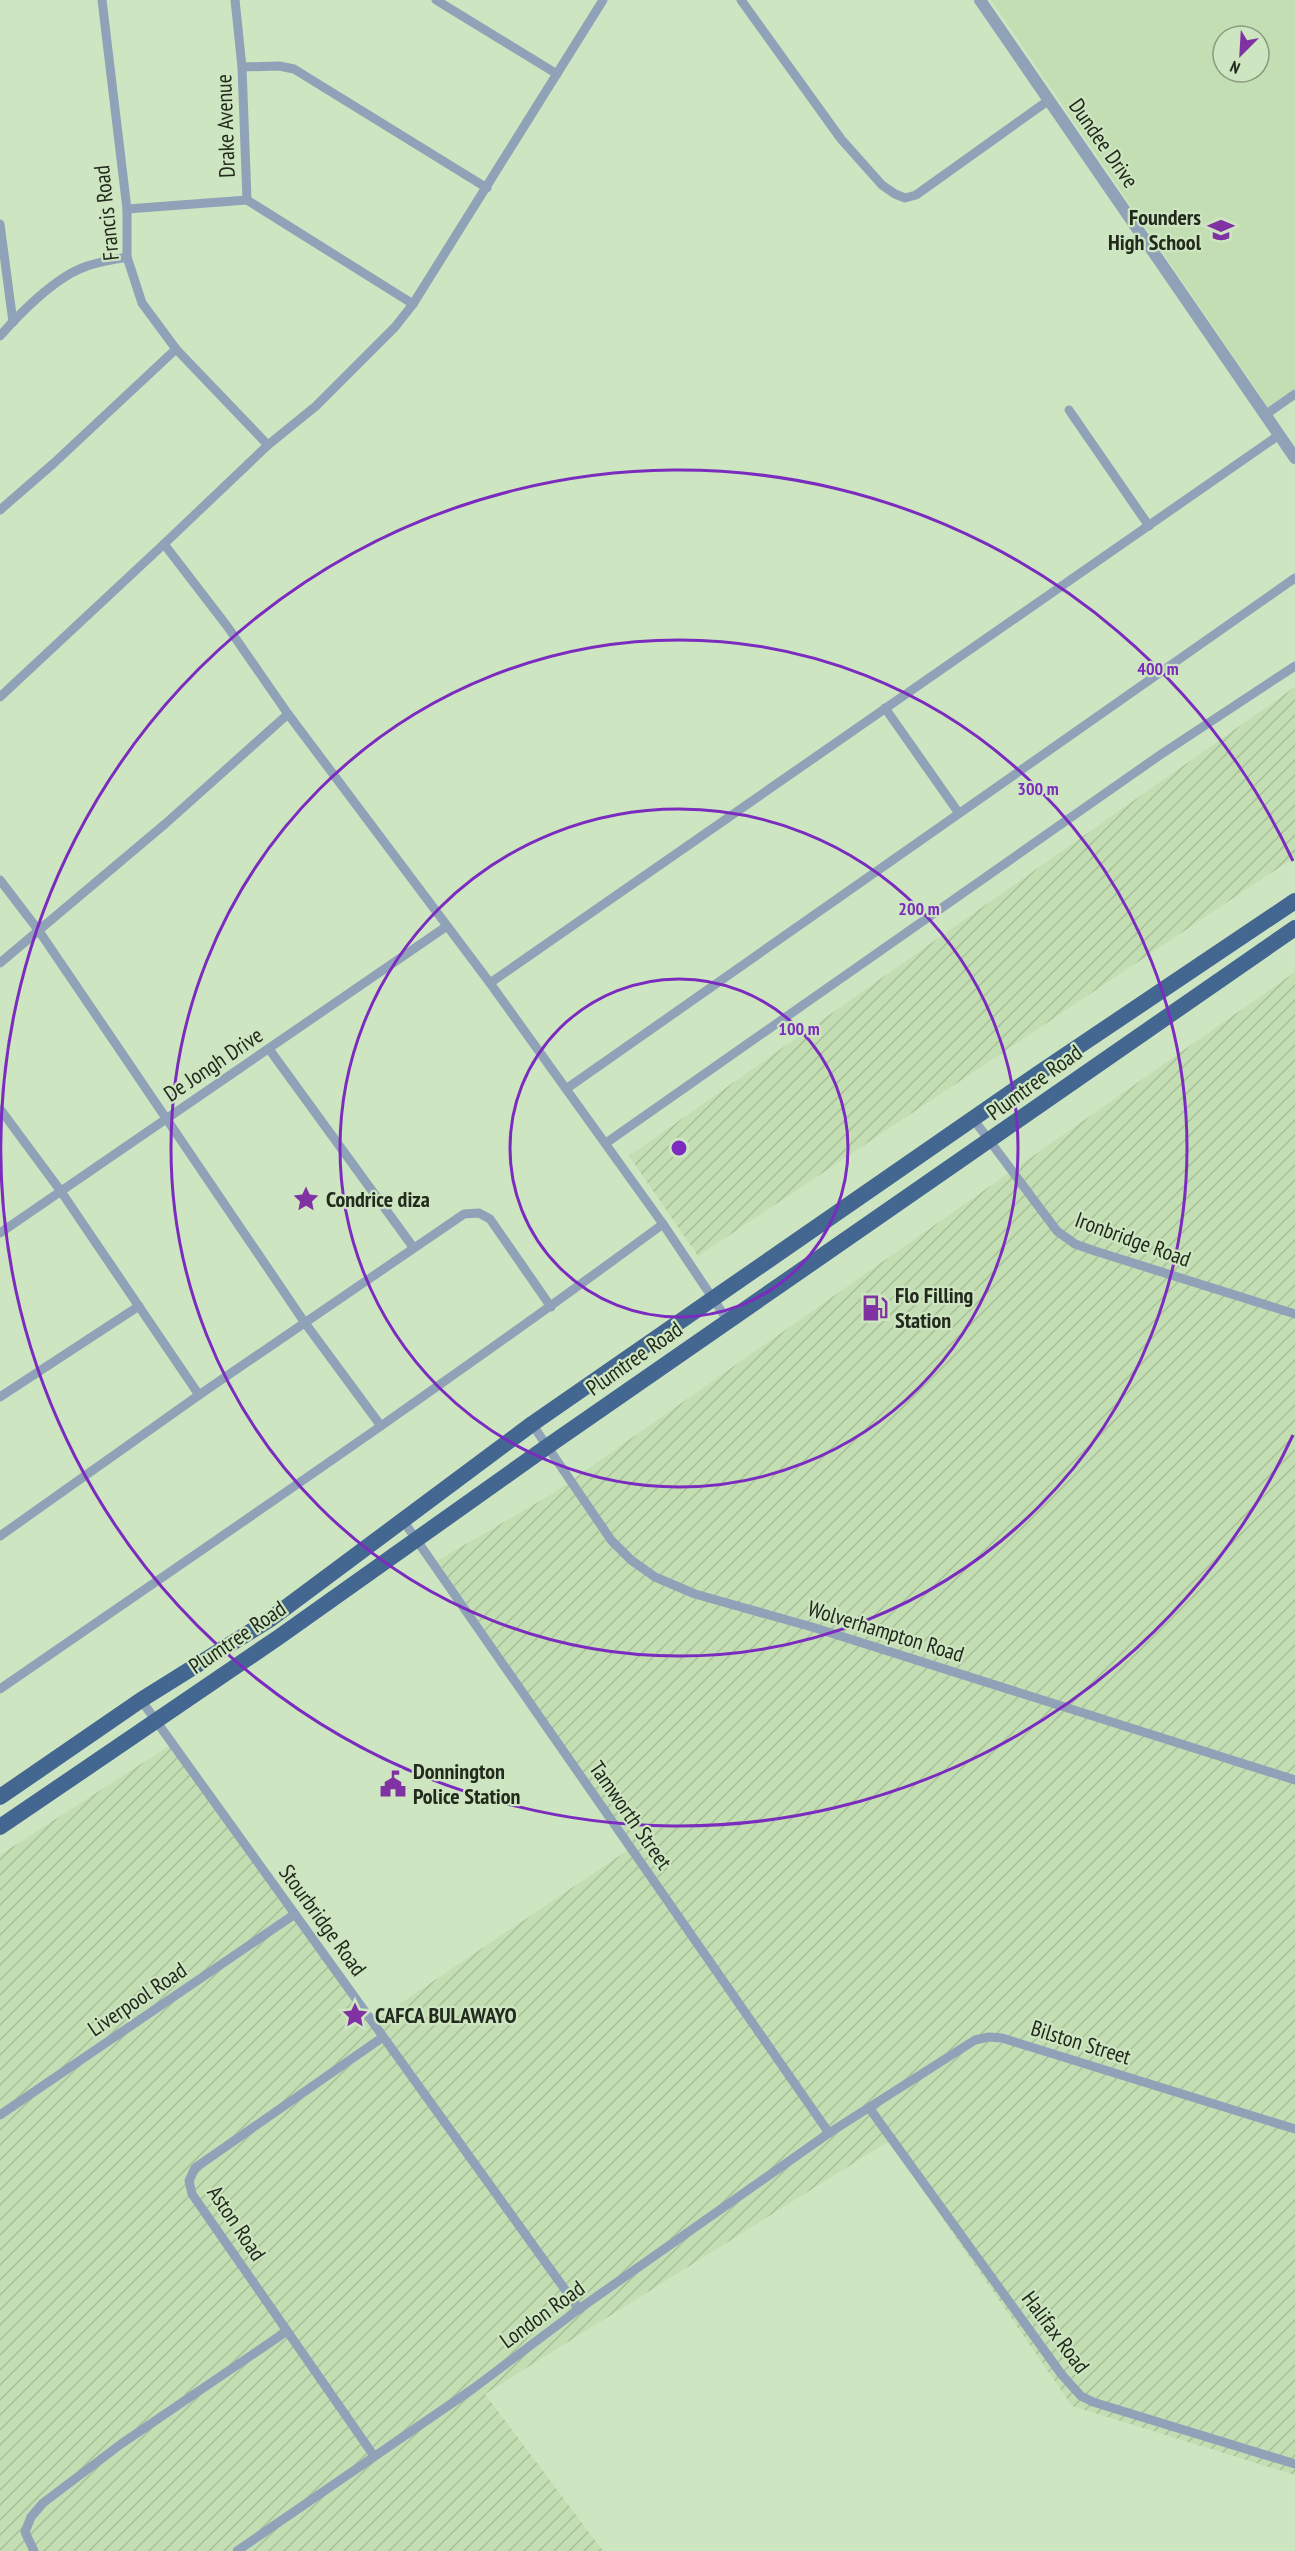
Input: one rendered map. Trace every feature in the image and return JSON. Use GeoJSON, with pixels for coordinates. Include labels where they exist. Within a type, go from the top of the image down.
{"type":"FeatureCollection","features":[{"type":"Feature","properties":{"kind":"highway","name":"Plumtree Road"},"geometry":{"type":"LineString","coordinates":[[0,1797],[141,1700],[268,1620],[532,1424],[712,1298],[974,1120],[1039,1072],[1295,901]]}},
{"type":"Feature","properties":{"kind":"highway","name":"Plumtree Road"},"geometry":{"type":"LineString","coordinates":[[0,1827],[416,1541],[548,1446],[1295,928]]}},
{"type":"Feature","properties":{"kind":"street","name":"Francis Road"},"geometry":{"type":"LineString","coordinates":[[102,0],[127,209],[127,257],[142,303],[176,349],[268,445]]}},
{"type":"Feature","properties":{"kind":"street","name":"Drake Avenue"},"geometry":{"type":"LineString","coordinates":[[235,0],[243,67],[248,200],[413,304]]}},
{"type":"Feature","properties":{"kind":"street"},"geometry":{"type":"LineString","coordinates":[[436,0],[557,74]]}},
{"type":"Feature","properties":{"kind":"street"},"geometry":{"type":"LineString","coordinates":[[0,697],[268,445],[316,406],[395,327],[413,304],[487,188],[603,0]]}},
{"type":"Feature","properties":{"kind":"street"},"geometry":{"type":"LineString","coordinates":[[741,0],[841,140],[882,184],[905,198],[916,195],[1049,100]]}},
{"type":"Feature","properties":{"kind":"street","name":"Dundee Drive"},"geometry":{"type":"LineString","coordinates":[[980,0],[1295,458]]}},
{"type":"Feature","properties":{"kind":"street"},"geometry":{"type":"LineString","coordinates":[[243,67],[279,66],[294,69],[487,188]]}},
{"type":"Feature","properties":{"kind":"street"},"geometry":{"type":"LineString","coordinates":[[127,209],[248,200]]}},
{"type":"Feature","properties":{"kind":"street"},"geometry":{"type":"LineString","coordinates":[[0,224],[13,322]]}},
{"type":"Feature","properties":{"kind":"street"},"geometry":{"type":"LineString","coordinates":[[0,336],[13,322],[74,272],[127,257]]}},
{"type":"Feature","properties":{"kind":"street"},"geometry":{"type":"LineString","coordinates":[[0,510],[176,349]]}},
{"type":"Feature","properties":{"kind":"street"},"geometry":{"type":"LineString","coordinates":[[1265,415],[1295,394]]}},
{"type":"Feature","properties":{"kind":"street"},"geometry":{"type":"LineString","coordinates":[[1069,410],[1149,526]]}},
{"type":"Feature","properties":{"kind":"street"},"geometry":{"type":"LineString","coordinates":[[490,983],[1279,435]]}},
{"type":"Feature","properties":{"kind":"street"},"geometry":{"type":"LineString","coordinates":[[165,544],[606,1143],[728,1321]]}},
{"type":"Feature","properties":{"kind":"street"},"geometry":{"type":"LineString","coordinates":[[566,1089],[958,812],[1295,578]]}},
{"type":"Feature","properties":{"kind":"street"},"geometry":{"type":"LineString","coordinates":[[606,1143],[1150,762],[1295,666]]}},
{"type":"Feature","properties":{"kind":"street"},"geometry":{"type":"LineString","coordinates":[[885,708],[958,812]]}},
{"type":"Feature","properties":{"kind":"street"},"geometry":{"type":"LineString","coordinates":[[0,963],[288,714]]}},
{"type":"Feature","properties":{"kind":"street"},"geometry":{"type":"LineString","coordinates":[[0,880],[39,931],[305,1323],[381,1426]]}},
{"type":"Feature","properties":{"kind":"street","name":"De Jongh Drive"},"geometry":{"type":"LineString","coordinates":[[0,1233],[447,926]]}},
{"type":"Feature","properties":{"kind":"street"},"geometry":{"type":"LineString","coordinates":[[269,1049],[413,1247]]}},
{"type":"Feature","properties":{"kind":"street"},"geometry":{"type":"LineString","coordinates":[[0,1109],[60,1191],[199,1395]]}},
{"type":"Feature","properties":{"kind":"street","name":"Ironbridge Road"},"geometry":{"type":"LineString","coordinates":[[974,1120],[1057,1231],[1075,1244],[1295,1314]]}},
{"type":"Feature","properties":{"kind":"street"},"geometry":{"type":"LineString","coordinates":[[0,1536],[199,1395],[464,1214],[485,1215],[551,1307]]}},
{"type":"Feature","properties":{"kind":"street"},"geometry":{"type":"LineString","coordinates":[[0,1689],[551,1307],[663,1224]]}},
{"type":"Feature","properties":{"kind":"street"},"geometry":{"type":"LineString","coordinates":[[0,1397],[139,1306]]}},
{"type":"Feature","properties":{"kind":"street","name":"Wolverhampton Road"},"geometry":{"type":"LineString","coordinates":[[532,1424],[611,1540],[631,1560],[655,1577],[696,1594],[812,1627],[1295,1780]]}},
{"type":"Feature","properties":{"kind":"street","name":"Tamworth Street"},"geometry":{"type":"LineString","coordinates":[[402,1519],[829,2133]]}},
{"type":"Feature","properties":{"kind":"street","name":"Stourbridge Road"},"geometry":{"type":"LineString","coordinates":[[141,1700],[579,2309]]}},
{"type":"Feature","properties":{"kind":"street","name":"Liverpool Road"},"geometry":{"type":"LineString","coordinates":[[0,2115],[295,1914]]}},
{"type":"Feature","properties":{"kind":"street","name":"Aston Road"},"geometry":{"type":"LineString","coordinates":[[374,2456],[192,2194],[189,2181],[195,2168],[383,2037]]}},
{"type":"Feature","properties":{"kind":"street","name":"Bilston Street"},"geometry":{"type":"LineString","coordinates":[[870,2109],[975,2040],[1002,2037],[1295,2129]]}},
{"type":"Feature","properties":{"kind":"street","name":"London Road"},"geometry":{"type":"LineString","coordinates":[[237,2551],[474,2388],[579,2309],[829,2133],[870,2109]]}},
{"type":"Feature","properties":{"kind":"street","name":"Halifax Road"},"geometry":{"type":"LineString","coordinates":[[870,2109],[1062,2374],[1081,2396],[1093,2403],[1295,2464]]}},
{"type":"Feature","properties":{"kind":"street"},"geometry":{"type":"LineString","coordinates":[[34,2551],[25,2532],[31,2517],[43,2503],[121,2444],[287,2331]]}},
{"type":"Feature","properties":{"kind":"shaded area","name":"Founders High School"},"geometry":{"type":"Polygon","coordinates":[[[991,0],[1295,0],[1295,388],[1268,407],[991,0]]]}},
{"type":"Feature","properties":{"kind":"shaded area"},"geometry":{"type":"Polygon","coordinates":[[[1295,687],[1295,857],[698,1256],[629,1156],[1295,687]]]}},
{"type":"Feature","properties":{"kind":"shaded area"},"geometry":{"type":"Polygon","coordinates":[[[1295,972],[1295,2475],[1072,2406],[889,2141],[485,2394],[603,2551],[0,2551],[0,1855],[169,1746],[370,2024],[634,1846],[437,1561],[552,1494],[1295,972]]]}},
{"type":"Feature","properties":{"kind":"place","name":"Founders High School"},"geometry":{"type":"Point","coordinates":[1221,230]}},
{"type":"Feature","properties":{"kind":"place","name":"Condrice diza"},"geometry":{"type":"Point","coordinates":[306,1199]}},
{"type":"Feature","properties":{"kind":"place","name":"Flo Filling Station"},"geometry":{"type":"Point","coordinates":[875,1308]}},
{"type":"Feature","properties":{"kind":"place","name":"Donnington Police Station"},"geometry":{"type":"Point","coordinates":[393,1784]}},
{"type":"Feature","properties":{"kind":"place","name":"CAFCA BULAWAYO"},"geometry":{"type":"Point","coordinates":[355,2015]}}]}
